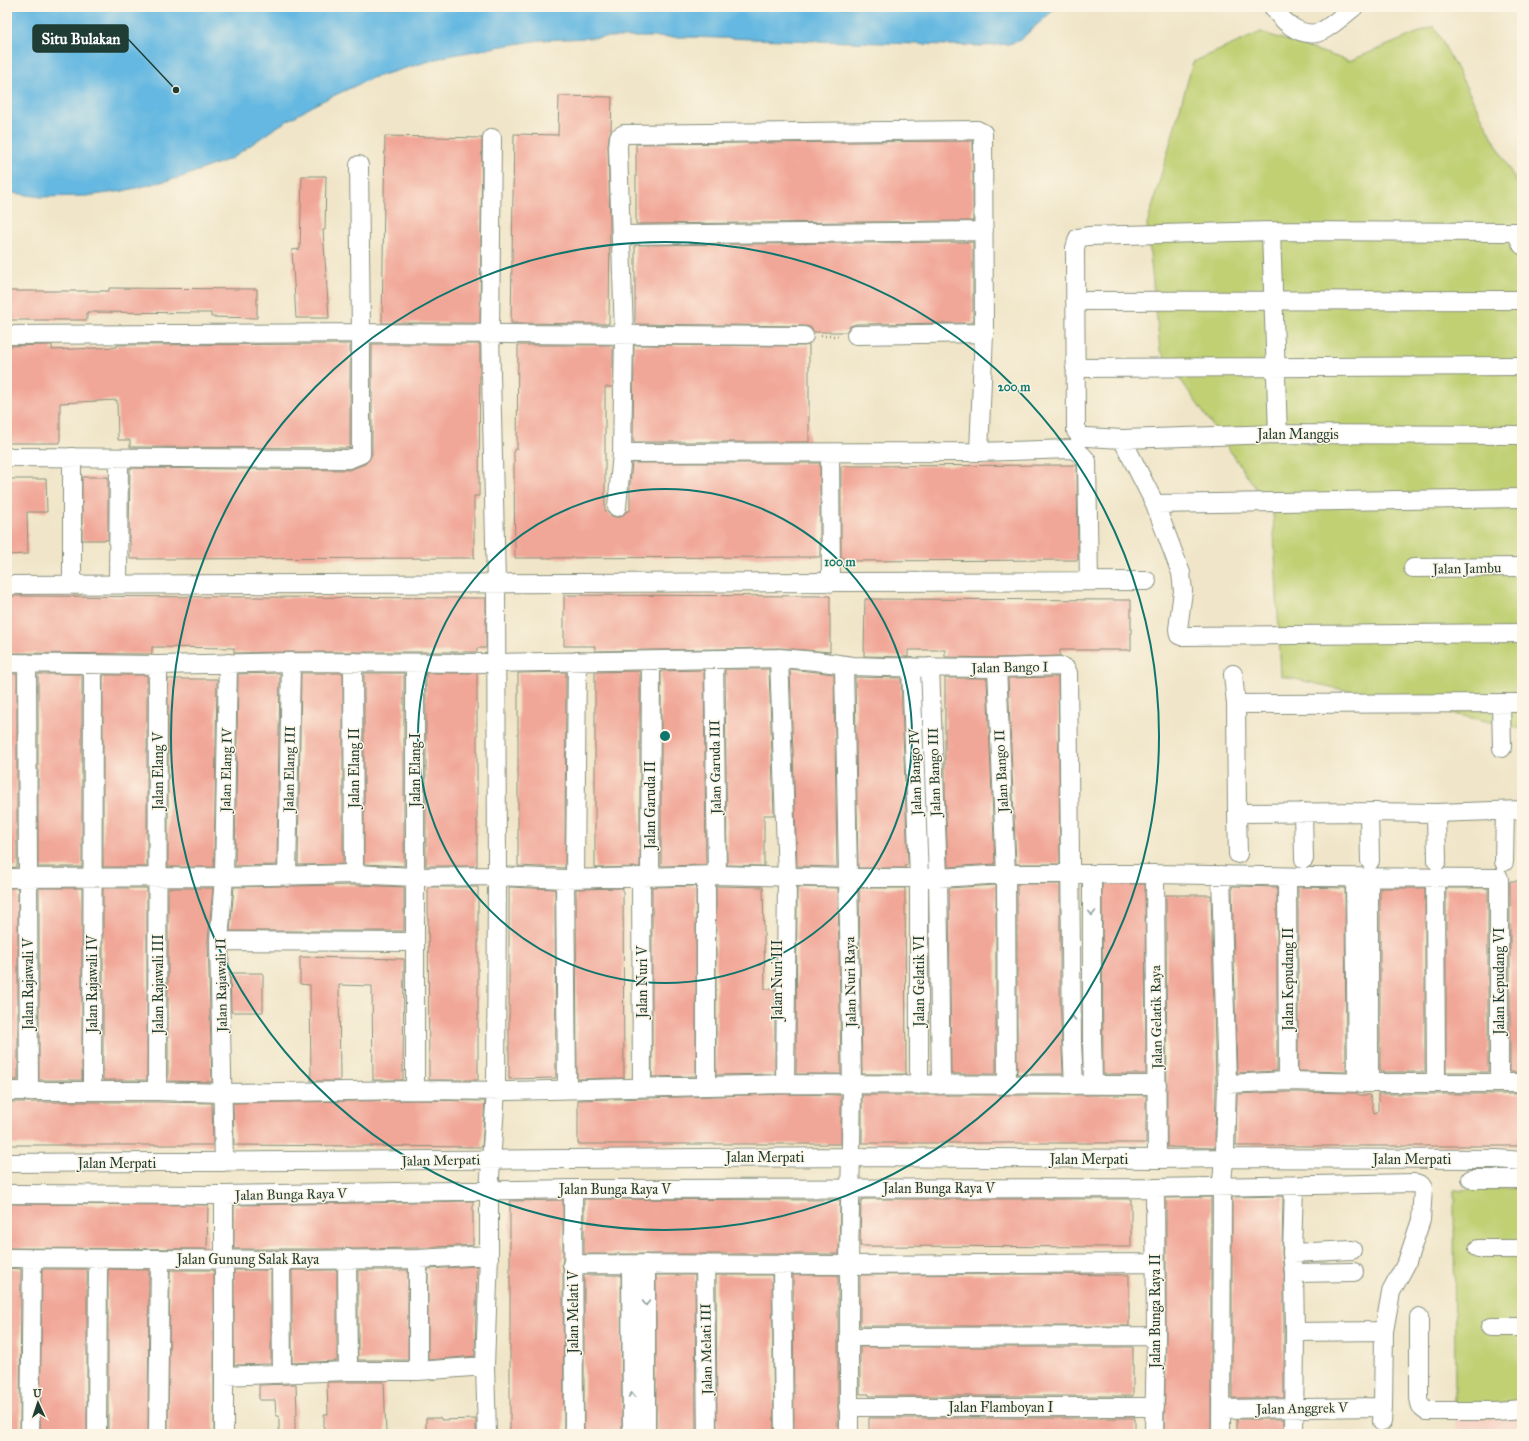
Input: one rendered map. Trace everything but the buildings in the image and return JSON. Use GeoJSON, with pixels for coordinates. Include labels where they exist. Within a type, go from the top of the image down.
{"type":"FeatureCollection","features":[{"type":"Feature","properties":{"kind":"street"},"geometry":{"type":"LineString","coordinates":[[1273,7],[1294,29],[1317,34],[1330,26],[1354,7]]}},
{"type":"Feature","properties":{"kind":"street"},"geometry":{"type":"LineString","coordinates":[[617,507],[622,453],[624,336],[618,147],[619,137],[624,134],[981,131],[983,133],[984,333],[979,452]]}},
{"type":"Feature","properties":{"kind":"street"},"geometry":{"type":"LineString","coordinates":[[487,1434],[486,1366],[489,1191],[490,1159],[496,1091],[497,876],[495,663],[496,582],[490,333],[492,138]]}},
{"type":"Feature","properties":{"kind":"street"},"geometry":{"type":"LineString","coordinates":[[7,457],[349,459],[361,454],[362,332],[359,165]]}},
{"type":"Feature","properties":{"kind":"street"},"geometry":{"type":"LineString","coordinates":[[621,235],[984,231]]}},
{"type":"Feature","properties":{"kind":"street"},"geometry":{"type":"LineString","coordinates":[[1522,244],[1516,232],[1271,231],[1088,236],[1078,238],[1075,248],[1075,368],[1522,366]]}},
{"type":"Feature","properties":{"kind":"street"},"geometry":{"type":"LineString","coordinates":[[1271,231],[1278,434]]}},
{"type":"Feature","properties":{"kind":"street"},"geometry":{"type":"LineString","coordinates":[[1075,302],[1522,300]]}},
{"type":"Feature","properties":{"kind":"street"},"geometry":{"type":"LineString","coordinates":[[7,336],[362,332],[624,336],[804,336]]}},
{"type":"Feature","properties":{"kind":"street"},"geometry":{"type":"LineString","coordinates":[[856,335],[984,333]]}},
{"type":"Feature","properties":{"kind":"street","name":"Jalan Manggis"},"geometry":{"type":"LineString","coordinates":[[1075,368],[1076,431],[1079,435],[1087,437],[1122,439],[1278,434],[1522,435]]}},
{"type":"Feature","properties":{"kind":"street"},"geometry":{"type":"LineString","coordinates":[[1122,439],[1155,504],[1181,573],[1183,591],[1178,628],[1179,635],[1181,636],[1522,633]]}},
{"type":"Feature","properties":{"kind":"street"},"geometry":{"type":"LineString","coordinates":[[622,453],[979,452],[1070,449],[1080,453],[1087,461],[1088,581]]}},
{"type":"Feature","properties":{"kind":"street"},"geometry":{"type":"LineString","coordinates":[[830,452],[831,583]]}},
{"type":"Feature","properties":{"kind":"street"},"geometry":{"type":"LineString","coordinates":[[72,457],[72,585]]}},
{"type":"Feature","properties":{"kind":"street"},"geometry":{"type":"LineString","coordinates":[[118,584],[119,458]]}},
{"type":"Feature","properties":{"kind":"street"},"geometry":{"type":"LineString","coordinates":[[1155,504],[1522,498]]}},
{"type":"Feature","properties":{"kind":"street","name":"Jalan Jambu"},"geometry":{"type":"LineString","coordinates":[[1413,568],[1522,567]]}},
{"type":"Feature","properties":{"kind":"street"},"geometry":{"type":"LineString","coordinates":[[7,585],[496,582],[831,583],[1147,581]]}},
{"type":"Feature","properties":{"kind":"street","name":"Jalan Bango I"},"geometry":{"type":"LineString","coordinates":[[7,663],[158,665],[291,662],[495,663],[779,658],[844,665],[911,667],[997,668],[1060,666],[1066,669],[1068,673],[1072,1042],[1074,1085]]}},
{"type":"Feature","properties":{"kind":"street","name":"Jalan Nuri III"},"geometry":{"type":"LineString","coordinates":[[779,658],[782,876],[781,1085]]}},
{"type":"Feature","properties":{"kind":"street","name":"Jalan Garuda III"},"geometry":{"type":"LineString","coordinates":[[706,1086],[714,659]]}},
{"type":"Feature","properties":{"kind":"street","name":"Jalan Garuda II"},"geometry":{"type":"LineString","coordinates":[[637,1088],[641,877],[651,660]]}},
{"type":"Feature","properties":{"kind":"street"},"geometry":{"type":"LineString","coordinates":[[567,1089],[570,879],[577,661]]}},
{"type":"Feature","properties":{"kind":"street","name":"Jalan Elang III"},"geometry":{"type":"LineString","coordinates":[[287,877],[291,662]]}},
{"type":"Feature","properties":{"kind":"street","name":"Jalan Elang II"},"geometry":{"type":"LineString","coordinates":[[353,662],[354,874]]}},
{"type":"Feature","properties":{"kind":"street","name":"Jalan Rajawali V"},"geometry":{"type":"LineString","coordinates":[[27,663],[29,1092]]}},
{"type":"Feature","properties":{"kind":"street","name":"Jalan Elang IV"},"geometry":{"type":"LineString","coordinates":[[224,878],[228,663]]}},
{"type":"Feature","properties":{"kind":"street","name":"Jalan Elang I"},"geometry":{"type":"LineString","coordinates":[[415,663],[415,1090]]}},
{"type":"Feature","properties":{"kind":"street","name":"Jalan Rajawali IV"},"geometry":{"type":"LineString","coordinates":[[92,1091],[93,664]]}},
{"type":"Feature","properties":{"kind":"street","name":"Jalan Elang V"},"geometry":{"type":"LineString","coordinates":[[158,665],[158,877]]}},
{"type":"Feature","properties":{"kind":"street","name":"Jalan Nuri Raya"},"geometry":{"type":"LineString","coordinates":[[844,665],[852,1085],[848,1434]]}},
{"type":"Feature","properties":{"kind":"street","name":"Jalan Bango IV"},"geometry":{"type":"LineString","coordinates":[[911,667],[919,877]]}},
{"type":"Feature","properties":{"kind":"street","name":"Jalan Bango III"},"geometry":{"type":"LineString","coordinates":[[930,667],[938,878],[941,1085]]}},
{"type":"Feature","properties":{"kind":"street","name":"Jalan Bango II"},"geometry":{"type":"LineString","coordinates":[[997,668],[1006,874],[1007,1085]]}},
{"type":"Feature","properties":{"kind":"street"},"geometry":{"type":"LineString","coordinates":[[1233,674],[1236,704],[1236,814],[1238,854]]}},
{"type":"Feature","properties":{"kind":"street"},"geometry":{"type":"LineString","coordinates":[[1501,703],[1502,748]]}},
{"type":"Feature","properties":{"kind":"street"},"geometry":{"type":"LineString","coordinates":[[1236,704],[1522,703]]}},
{"type":"Feature","properties":{"kind":"street"},"geometry":{"type":"LineString","coordinates":[[1236,814],[1303,812],[1436,813],[1513,811]]}},
{"type":"Feature","properties":{"kind":"street","name":"Jalan Kepudang VI"},"geometry":{"type":"LineString","coordinates":[[1499,1084],[1501,870],[1513,811]]}},
{"type":"Feature","properties":{"kind":"street"},"geometry":{"type":"LineString","coordinates":[[1303,812],[1304,859]]}},
{"type":"Feature","properties":{"kind":"street"},"geometry":{"type":"LineString","coordinates":[[1363,1083],[1365,872],[1369,812]]}},
{"type":"Feature","properties":{"kind":"street"},"geometry":{"type":"LineString","coordinates":[[1436,813],[1436,1084]]}},
{"type":"Feature","properties":{"kind":"street"},"geometry":{"type":"LineString","coordinates":[[7,878],[224,878],[354,874],[416,877],[497,876],[570,879],[711,875],[847,878],[938,878],[1006,874],[1154,874],[1288,877],[1365,872],[1501,870]]}},
{"type":"Feature","properties":{"kind":"street"},"geometry":{"type":"LineString","coordinates":[[1092,874],[1093,1084]]}},
{"type":"Feature","properties":{"kind":"street","name":"Jalan Gelatik Raya"},"geometry":{"type":"LineString","coordinates":[[1154,874],[1157,1159]]}},
{"type":"Feature","properties":{"kind":"street"},"geometry":{"type":"LineString","coordinates":[[1221,875],[1227,1084],[1225,1158],[1222,1186],[1221,1434]]}},
{"type":"Feature","properties":{"kind":"street","name":"Jalan Rajawali III"},"geometry":{"type":"LineString","coordinates":[[158,877],[158,1091]]}},
{"type":"Feature","properties":{"kind":"street","name":"Jalan Gelatik VI"},"geometry":{"type":"LineString","coordinates":[[918,1085],[919,877]]}},
{"type":"Feature","properties":{"kind":"street","name":"Jalan Kepudang II"},"geometry":{"type":"LineString","coordinates":[[1288,877],[1288,1081]]}},
{"type":"Feature","properties":{"kind":"street","name":"Jalan Rajawali II"},"geometry":{"type":"LineString","coordinates":[[224,878],[219,941],[224,1162]]}},
{"type":"Feature","properties":{"kind":"street"},"geometry":{"type":"LineString","coordinates":[[219,941],[414,942]]}},
{"type":"Feature","properties":{"kind":"street"},"geometry":{"type":"LineString","coordinates":[[1072,1042],[1092,1041]]}},
{"type":"Feature","properties":{"kind":"street"},"geometry":{"type":"LineString","coordinates":[[1227,1084],[1288,1081],[1436,1084],[1522,1083]]}},
{"type":"Feature","properties":{"kind":"street"},"geometry":{"type":"LineString","coordinates":[[7,1091],[158,1091],[223,1093],[415,1090],[496,1091],[781,1085],[1156,1085]]}},
{"type":"Feature","properties":{"kind":"street","name":"Jalan Merpati"},"geometry":{"type":"LineString","coordinates":[[7,1163],[850,1157],[1489,1159],[1522,1161]]}},
{"type":"Feature","properties":{"kind":"street"},"geometry":{"type":"LineString","coordinates":[[1471,1179],[1522,1179]]}},
{"type":"Feature","properties":{"kind":"street","name":"Jalan Bunga Raya V"},"geometry":{"type":"LineString","coordinates":[[7,1194],[224,1195],[573,1189],[1155,1188],[1410,1183],[1421,1185],[1423,1188],[1421,1220],[1407,1262],[1391,1292],[1384,1331]]}},
{"type":"Feature","properties":{"kind":"street"},"geometry":{"type":"LineString","coordinates":[[1294,1186],[1292,1252],[1296,1332],[1294,1434]]}},
{"type":"Feature","properties":{"kind":"street","name":"Jalan Bunga Raya II"},"geometry":{"type":"LineString","coordinates":[[1154,1434],[1156,1336],[1155,1188]]}},
{"type":"Feature","properties":{"kind":"street","name":"Jalan Melati V"},"geometry":{"type":"LineString","coordinates":[[573,1189],[572,1264],[574,1434]]}},
{"type":"Feature","properties":{"kind":"street"},"geometry":{"type":"LineString","coordinates":[[224,1195],[224,1434]]}},
{"type":"Feature","properties":{"kind":"street"},"geometry":{"type":"LineString","coordinates":[[1478,1249],[1522,1249]]}},
{"type":"Feature","properties":{"kind":"street"},"geometry":{"type":"LineString","coordinates":[[1292,1252],[1352,1250]]}},
{"type":"Feature","properties":{"kind":"street","name":"Jalan Gunung Salak Raya"},"geometry":{"type":"LineString","coordinates":[[7,1258],[280,1260],[347,1258],[418,1259],[489,1256]]}},
{"type":"Feature","properties":{"kind":"street"},"geometry":{"type":"LineString","coordinates":[[347,1258],[348,1372]]}},
{"type":"Feature","properties":{"kind":"street"},"geometry":{"type":"LineString","coordinates":[[30,1434],[32,1259]]}},
{"type":"Feature","properties":{"kind":"street"},"geometry":{"type":"LineString","coordinates":[[97,1434],[98,1259]]}},
{"type":"Feature","properties":{"kind":"street"},"geometry":{"type":"LineString","coordinates":[[158,1434],[160,1259]]}},
{"type":"Feature","properties":{"kind":"street"},"geometry":{"type":"LineString","coordinates":[[418,1259],[418,1370]]}},
{"type":"Feature","properties":{"kind":"street"},"geometry":{"type":"LineString","coordinates":[[280,1260],[282,1374]]}},
{"type":"Feature","properties":{"kind":"street"},"geometry":{"type":"LineString","coordinates":[[572,1264],[849,1265],[1155,1263]]}},
{"type":"Feature","properties":{"kind":"street"},"geometry":{"type":"LineString","coordinates":[[638,1264],[639,1340],[646,1434]]}},
{"type":"Feature","properties":{"kind":"street","name":"Jalan Melati III"},"geometry":{"type":"LineString","coordinates":[[705,1264],[707,1434]]}},
{"type":"Feature","properties":{"kind":"street"},"geometry":{"type":"LineString","coordinates":[[773,1434],[777,1264]]}},
{"type":"Feature","properties":{"kind":"street"},"geometry":{"type":"LineString","coordinates":[[777,1264],[784,1434]]}},
{"type":"Feature","properties":{"kind":"street"},"geometry":{"type":"LineString","coordinates":[[1294,1273],[1354,1272]]}},
{"type":"Feature","properties":{"kind":"street"},"geometry":{"type":"LineString","coordinates":[[1419,1317],[1419,1398],[1423,1410],[1496,1412],[1522,1409]]}},
{"type":"Feature","properties":{"kind":"street"},"geometry":{"type":"LineString","coordinates":[[1490,1327],[1522,1327]]}},
{"type":"Feature","properties":{"kind":"street"},"geometry":{"type":"LineString","coordinates":[[1296,1332],[1384,1331]]}},
{"type":"Feature","properties":{"kind":"street","name":"Jalan Anggrek V"},"geometry":{"type":"LineString","coordinates":[[1221,1410],[1295,1409],[1382,1414],[1384,1331]]}},
{"type":"Feature","properties":{"kind":"street"},"geometry":{"type":"LineString","coordinates":[[849,1337],[1156,1336]]}},
{"type":"Feature","properties":{"kind":"street"},"geometry":{"type":"LineString","coordinates":[[632,1434],[639,1340]]}},
{"type":"Feature","properties":{"kind":"street"},"geometry":{"type":"LineString","coordinates":[[224,1376],[418,1370],[486,1366]]}},
{"type":"Feature","properties":{"kind":"street","name":"Jalan Flamboyan I"},"geometry":{"type":"LineString","coordinates":[[848,1407],[1155,1407]]}},
{"type":"Feature","properties":{"kind":"path"},"geometry":{"type":"LineString","coordinates":[[804,336],[856,335]]}},
{"type":"Feature","properties":{"kind":"shaded area"},"geometry":{"type":"Polygon","coordinates":[[[1455,1417],[1522,1418],[1522,1434],[1456,1434],[1455,1417]]]}},
{"type":"Feature","properties":{"kind":"green space"},"geometry":{"type":"Polygon","coordinates":[[[1434,26],[1522,193],[1522,729],[1281,676],[1273,513],[1160,350],[1147,225],[1193,62],[1261,32],[1349,61],[1434,26]]]}},
{"type":"Feature","properties":{"kind":"green space"},"geometry":{"type":"Polygon","coordinates":[[[1522,1188],[1522,1418],[1455,1417],[1454,1190],[1522,1188]]]}},
{"type":"Feature","properties":{"kind":"water"},"geometry":{"type":"Polygon","coordinates":[[[7,7],[1057,7],[1019,41],[1008,44],[982,46],[686,37],[612,37],[541,40],[447,56],[372,78],[318,103],[275,128],[232,158],[182,177],[123,191],[87,196],[41,197],[7,192],[7,7]]]}},
{"type":"Feature","properties":{"kind":"place","name":"Situ Bulakan"},"geometry":{"type":"Point","coordinates":[176,90]}}]}
